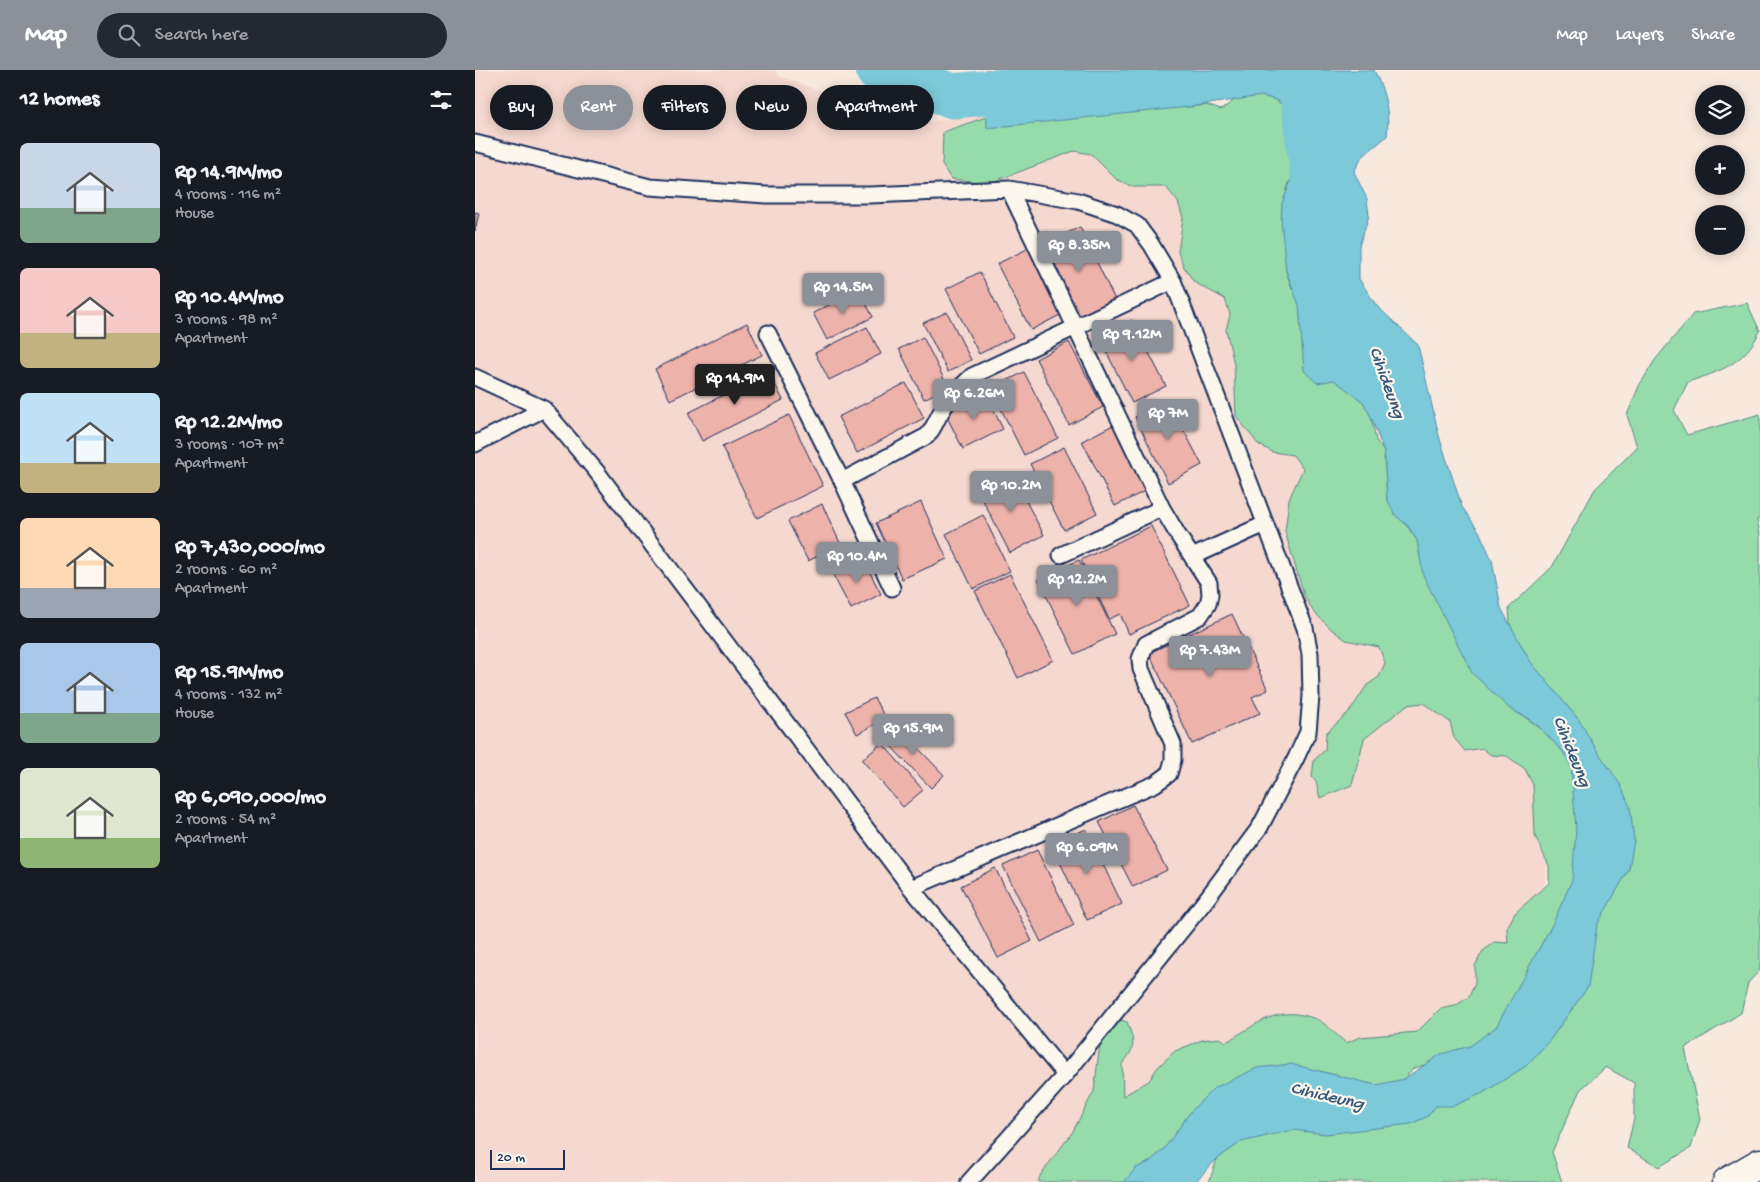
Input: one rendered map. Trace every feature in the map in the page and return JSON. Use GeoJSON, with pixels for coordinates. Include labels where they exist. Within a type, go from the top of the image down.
{"type":"FeatureCollection","features":[{"type":"Feature","properties":{"kind":"street"},"geometry":{"type":"LineString","coordinates":[[1727,1182],[1760,1163]]}},
{"type":"Feature","properties":{"kind":"lane"},"geometry":{"type":"LineString","coordinates":[[475,143],[650,187],[766,195],[870,195],[1009,189],[1079,201],[1117,214],[1137,226],[1151,244],[1173,281],[1305,628],[1310,654],[1311,679],[1308,732],[1260,827],[1205,901],[1065,1075],[969,1182]]}},
{"type":"Feature","properties":{"kind":"lane"},"geometry":{"type":"LineString","coordinates":[[911,888],[1155,784],[1169,774],[1173,760],[1173,744],[1141,668],[1140,659],[1146,644],[1200,616],[1209,604],[1211,595],[1209,583],[1162,508],[1009,189]]}},
{"type":"Feature","properties":{"kind":"lane"},"geometry":{"type":"LineString","coordinates":[[842,481],[927,436],[934,429],[941,412],[949,400],[972,376],[1173,281]]}},
{"type":"Feature","properties":{"kind":"lane"},"geometry":{"type":"LineString","coordinates":[[768,333],[842,481],[892,588]]}},
{"type":"Feature","properties":{"kind":"lane"},"geometry":{"type":"LineString","coordinates":[[475,377],[544,409],[597,472],[911,888],[1065,1075]]}},
{"type":"Feature","properties":{"kind":"lane"},"geometry":{"type":"LineString","coordinates":[[475,444],[544,409]]}},
{"type":"Feature","properties":{"kind":"lane"},"geometry":{"type":"LineString","coordinates":[[1061,555],[1162,508]]}},
{"type":"Feature","properties":{"kind":"lane"},"geometry":{"type":"LineString","coordinates":[[1192,557],[1265,524]]}},
{"type":"Feature","properties":{"kind":"shaded area"},"geometry":{"type":"Polygon","coordinates":[[[475,70],[774,70],[781,77],[803,85],[736,85],[736,130],[807,130],[807,86],[817,90],[817,130],[934,130],[934,121],[1120,94],[1275,206],[1423,584],[1537,720],[1557,799],[1536,939],[1449,1039],[1215,1056],[1134,1182],[475,1182],[475,70]]]}},
{"type":"Feature","properties":{"kind":"green space"},"geometry":{"type":"Polygon","coordinates":[[[1253,86],[1291,110],[1302,128],[1302,144],[1294,173],[1287,188],[1286,271],[1292,289],[1311,309],[1347,366],[1373,401],[1371,417],[1376,440],[1384,452],[1387,499],[1417,540],[1420,557],[1510,709],[1525,717],[1546,733],[1558,745],[1572,765],[1582,771],[1573,899],[1492,1046],[1414,1068],[1404,1079],[1378,1092],[1332,1074],[1318,1071],[1257,1068],[1142,1182],[1038,1182],[1041,1174],[1072,1133],[1094,1091],[1102,1028],[1113,1017],[1127,1022],[1133,1040],[1130,1054],[1122,1064],[1123,1096],[1149,1081],[1157,1068],[1175,1051],[1202,1040],[1220,1038],[1226,1042],[1258,1023],[1279,1015],[1302,1015],[1316,1019],[1346,1043],[1360,1037],[1417,1032],[1440,1009],[1455,1006],[1469,997],[1475,983],[1475,966],[1482,952],[1494,942],[1508,943],[1507,928],[1515,913],[1549,883],[1549,866],[1535,836],[1533,785],[1525,769],[1507,756],[1491,755],[1482,748],[1465,751],[1454,738],[1450,722],[1423,703],[1407,705],[1364,739],[1352,785],[1320,798],[1316,782],[1312,777],[1314,760],[1325,750],[1326,733],[1350,711],[1367,685],[1379,677],[1385,663],[1379,647],[1346,640],[1331,629],[1313,611],[1304,595],[1285,532],[1289,499],[1303,469],[1293,455],[1272,452],[1258,444],[1236,416],[1234,364],[1226,330],[1230,315],[1225,299],[1194,282],[1184,267],[1178,252],[1183,218],[1178,202],[1166,187],[1133,187],[1116,179],[1091,154],[1074,151],[990,183],[951,179],[942,165],[943,132],[1000,112],[1206,105],[1221,110],[1253,86]]]}},
{"type":"Feature","properties":{"kind":"green space"},"geometry":{"type":"Polygon","coordinates":[[[1747,303],[1760,331],[1754,342],[1739,359],[1730,365],[1688,382],[1674,410],[1687,435],[1760,414],[1760,518],[1757,520],[1760,534],[1760,970],[1748,983],[1741,1013],[1685,1048],[1700,1119],[1691,1148],[1659,1167],[1627,1148],[1634,1118],[1634,1083],[1606,1067],[1580,1090],[1552,1152],[1562,1182],[1209,1182],[1217,1159],[1265,1124],[1409,1116],[1597,925],[1634,840],[1511,639],[1509,608],[1552,567],[1595,489],[1637,447],[1627,415],[1639,386],[1655,360],[1693,314],[1747,303]]]}},
{"type":"Feature","properties":{"kind":"water"},"geometry":{"type":"Polygon","coordinates":[[[985,70],[1374,70],[1386,102],[1388,127],[1387,136],[1361,158],[1354,172],[1367,199],[1369,216],[1359,246],[1359,279],[1376,305],[1418,345],[1439,436],[1462,507],[1479,531],[1492,560],[1501,608],[1530,661],[1579,720],[1620,784],[1630,807],[1634,840],[1629,869],[1597,925],[1588,987],[1550,1040],[1526,1066],[1483,1093],[1453,1106],[1436,1106],[1428,1116],[1411,1124],[1326,1134],[1293,1130],[1241,1142],[1217,1159],[1195,1182],[1124,1182],[1136,1168],[1149,1162],[1164,1149],[1191,1111],[1214,1088],[1257,1068],[1291,1064],[1376,1085],[1404,1079],[1441,1054],[1470,1046],[1496,1027],[1553,923],[1572,880],[1576,830],[1571,766],[1563,752],[1539,727],[1526,717],[1510,709],[1472,673],[1423,575],[1417,540],[1408,526],[1395,515],[1387,499],[1384,452],[1371,417],[1363,402],[1334,380],[1317,383],[1304,371],[1299,305],[1286,271],[1281,220],[1282,203],[1294,173],[1314,151],[1319,136],[1291,110],[1277,100],[1261,96],[1189,107],[987,128],[985,70]]]}},
{"type":"Feature","properties":{"kind":"building"},"geometry":{"type":"Polygon","coordinates":[[[475,212],[479,213],[475,231],[475,212]]]}},
{"type":"Feature","properties":{"kind":"building"},"geometry":{"type":"Polygon","coordinates":[[[1080,227],[1116,302],[1079,320],[1042,245],[1080,227]]]}},
{"type":"Feature","properties":{"kind":"building"},"geometry":{"type":"Polygon","coordinates":[[[1031,247],[1064,313],[1031,330],[997,264],[1031,247]]]}},
{"type":"Feature","properties":{"kind":"building"},"geometry":{"type":"Polygon","coordinates":[[[980,272],[1013,337],[979,354],[946,289],[980,272]]]}},
{"type":"Feature","properties":{"kind":"building"},"geometry":{"type":"Polygon","coordinates":[[[859,290],[873,317],[827,340],[813,313],[859,290]]]}},
{"type":"Feature","properties":{"kind":"building"},"geometry":{"type":"Polygon","coordinates":[[[947,312],[971,360],[948,372],[923,323],[947,312]]]}},
{"type":"Feature","properties":{"kind":"building"},"geometry":{"type":"Polygon","coordinates":[[[1132,320],[1166,386],[1132,403],[1099,337],[1132,320]]]}},
{"type":"Feature","properties":{"kind":"building"},"geometry":{"type":"Polygon","coordinates":[[[747,323],[762,355],[670,400],[655,369],[747,323]]]}},
{"type":"Feature","properties":{"kind":"building"},"geometry":{"type":"Polygon","coordinates":[[[867,327],[881,354],[829,380],[815,353],[867,327]]]}},
{"type":"Feature","properties":{"kind":"building"},"geometry":{"type":"Polygon","coordinates":[[[923,337],[948,387],[924,399],[899,349],[923,337]]]}},
{"type":"Feature","properties":{"kind":"building"},"geometry":{"type":"Polygon","coordinates":[[[1069,342],[1103,407],[1069,425],[1036,359],[1069,342]]]}},
{"type":"Feature","properties":{"kind":"building"},"geometry":{"type":"Polygon","coordinates":[[[769,372],[783,400],[702,441],[688,413],[769,372]]]}},
{"type":"Feature","properties":{"kind":"building"},"geometry":{"type":"Polygon","coordinates":[[[1024,372],[1058,438],[1024,455],[991,389],[1024,372]]]}},
{"type":"Feature","properties":{"kind":"building"},"geometry":{"type":"Polygon","coordinates":[[[906,383],[924,418],[857,453],[838,417],[906,383]]]}},
{"type":"Feature","properties":{"kind":"building"},"geometry":{"type":"Polygon","coordinates":[[[985,393],[1003,429],[963,449],[945,413],[985,393]]]}},
{"type":"Feature","properties":{"kind":"building"},"geometry":{"type":"Polygon","coordinates":[[[1168,400],[1202,465],[1168,483],[1135,417],[1168,400]]]}},
{"type":"Feature","properties":{"kind":"building"},"geometry":{"type":"Polygon","coordinates":[[[789,415],[823,486],[757,518],[722,447],[789,415]]]}},
{"type":"Feature","properties":{"kind":"building"},"geometry":{"type":"Polygon","coordinates":[[[1115,424],[1149,489],[1115,506],[1082,441],[1115,424]]]}},
{"type":"Feature","properties":{"kind":"building"},"geometry":{"type":"Polygon","coordinates":[[[1064,447],[1097,513],[1064,530],[1030,464],[1064,447]]]}},
{"type":"Feature","properties":{"kind":"building"},"geometry":{"type":"Polygon","coordinates":[[[1011,473],[1044,535],[1010,553],[978,491],[1011,473]]]}},
{"type":"Feature","properties":{"kind":"building"},"geometry":{"type":"Polygon","coordinates":[[[921,502],[947,559],[902,579],[876,523],[921,502]]]}},
{"type":"Feature","properties":{"kind":"building"},"geometry":{"type":"Polygon","coordinates":[[[822,504],[841,545],[808,561],[788,521],[822,504]]]}},
{"type":"Feature","properties":{"kind":"building"},"geometry":{"type":"Polygon","coordinates":[[[983,515],[1010,571],[973,589],[946,534],[983,515]]]}},
{"type":"Feature","properties":{"kind":"building"},"geometry":{"type":"Polygon","coordinates":[[[1151,526],[1190,605],[1129,634],[1120,614],[1109,619],[1081,560],[1151,526]]]}},
{"type":"Feature","properties":{"kind":"building"},"geometry":{"type":"Polygon","coordinates":[[[863,559],[881,594],[851,609],[833,575],[863,559]]]}},
{"type":"Feature","properties":{"kind":"building"},"geometry":{"type":"Polygon","coordinates":[[[1079,560],[1115,634],[1075,654],[1038,579],[1079,560]]]}},
{"type":"Feature","properties":{"kind":"building"},"geometry":{"type":"Polygon","coordinates":[[[1010,574],[1053,660],[1018,678],[975,591],[1010,574]]]}},
{"type":"Feature","properties":{"kind":"building"},"geometry":{"type":"Polygon","coordinates":[[[1232,614],[1268,690],[1252,697],[1260,713],[1192,744],[1149,653],[1232,614]]]}},
{"type":"Feature","properties":{"kind":"building"},"geometry":{"type":"Polygon","coordinates":[[[874,698],[886,719],[857,734],[845,712],[874,698]]]}},
{"type":"Feature","properties":{"kind":"building"},"geometry":{"type":"Polygon","coordinates":[[[896,725],[944,775],[931,788],[883,738],[896,725]]]}},
{"type":"Feature","properties":{"kind":"building"},"geometry":{"type":"Polygon","coordinates":[[[882,743],[923,790],[903,807],[862,760],[882,743]]]}},
{"type":"Feature","properties":{"kind":"building"},"geometry":{"type":"Polygon","coordinates":[[[1133,805],[1167,870],[1133,887],[1099,822],[1133,805]]]}},
{"type":"Feature","properties":{"kind":"building"},"geometry":{"type":"Polygon","coordinates":[[[1086,829],[1122,904],[1087,920],[1052,845],[1086,829]]]}},
{"type":"Feature","properties":{"kind":"building"},"geometry":{"type":"Polygon","coordinates":[[[1037,850],[1074,925],[1041,942],[1003,866],[1037,850]]]}},
{"type":"Feature","properties":{"kind":"building"},"geometry":{"type":"Polygon","coordinates":[[[995,868],[1032,941],[998,958],[961,886],[995,868]]]}},
{"type":"Feature","properties":{"kind":"waterway","name":"Cihideung"},"geometry":{"type":"LineString","coordinates":[[878,70],[953,96],[1047,87]]}},
{"type":"Feature","properties":{"kind":"waterway","name":"Cihideung"},"geometry":{"type":"LineString","coordinates":[[1299,70],[1315,193],[1323,216]]}}]}
